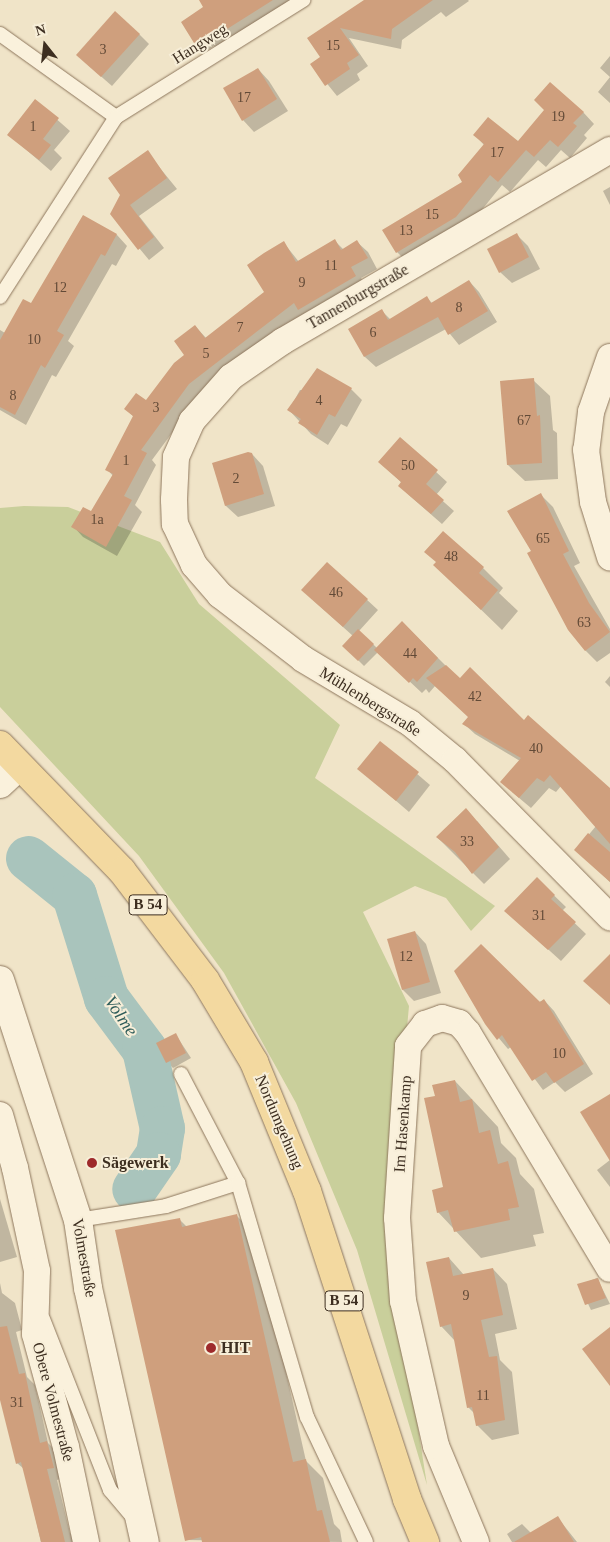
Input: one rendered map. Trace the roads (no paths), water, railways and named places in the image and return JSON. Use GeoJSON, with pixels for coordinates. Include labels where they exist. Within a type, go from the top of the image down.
{"type":"FeatureCollection","features":[{"type":"Feature","properties":{"kind":"main road","name":"B 54"},"geometry":{"type":"LineString","coordinates":[[0,745],[9,775]]}},
{"type":"Feature","properties":{"kind":"main road","name":"Nordumgehung"},"geometry":{"type":"LineString","coordinates":[[9,775],[122,871],[205,980],[254,1062],[307,1191],[407,1499],[425,1542]]}},
{"type":"Feature","properties":{"kind":"main road","name":"Volmestraße"},"geometry":{"type":"LineString","coordinates":[[0,980],[78,1220],[88,1288],[144,1535]]}},
{"type":"Feature","properties":{"kind":"street","name":"Tannenburgstraße"},"geometry":{"type":"LineString","coordinates":[[174,500],[176,458],[192,421],[231,377],[282,341],[610,150]]}},
{"type":"Feature","properties":{"kind":"street"},"geometry":{"type":"LineString","coordinates":[[610,356],[592,412],[586,450],[592,502],[610,557]]}},
{"type":"Feature","properties":{"kind":"street","name":"Mühlenbergstraße"},"geometry":{"type":"LineString","coordinates":[[174,500],[175,524],[194,565],[220,595],[303,659],[410,724],[455,760],[610,917]]}},
{"type":"Feature","properties":{"kind":"street","name":"Im Hasenkamp"},"geometry":{"type":"LineString","coordinates":[[476,1542],[436,1446],[403,1301],[397,1218],[408,1046],[424,1024],[442,1018],[459,1023],[468,1033],[610,1269]]}},
{"type":"Feature","properties":{"kind":"street","name":"Obere Volmestraße"},"geometry":{"type":"LineString","coordinates":[[0,1115],[15,1168],[36,1271],[37,1305],[35,1334],[66,1447],[86,1542]]}},
{"type":"Feature","properties":{"kind":"lane","name":"Hangweg"},"geometry":{"type":"LineString","coordinates":[[0,297],[116,117],[303,0]]}},
{"type":"Feature","properties":{"kind":"lane"},"geometry":{"type":"LineString","coordinates":[[0,34],[116,117]]}},
{"type":"Feature","properties":{"kind":"lane"},"geometry":{"type":"LineString","coordinates":[[181,1074],[238,1183],[307,1417],[366,1542]]}},
{"type":"Feature","properties":{"kind":"lane"},"geometry":{"type":"LineString","coordinates":[[78,1220],[166,1206],[238,1183]]}},
{"type":"Feature","properties":{"kind":"lane"},"geometry":{"type":"LineString","coordinates":[[37,1305],[110,1490],[144,1535]]}},
{"type":"Feature","properties":{"kind":"waterway","name":"Volme"},"geometry":{"type":"LineString","coordinates":[[28,858],[74,895],[106,998],[144,1049],[162,1128],[158,1154],[134,1189]]}},
{"type":"Feature","properties":{"kind":"place","name":"Sägewerk"},"geometry":{"type":"Point","coordinates":[92,1163]}},
{"type":"Feature","properties":{"kind":"place","name":"HIT"},"geometry":{"type":"Point","coordinates":[211,1348]}}]}
